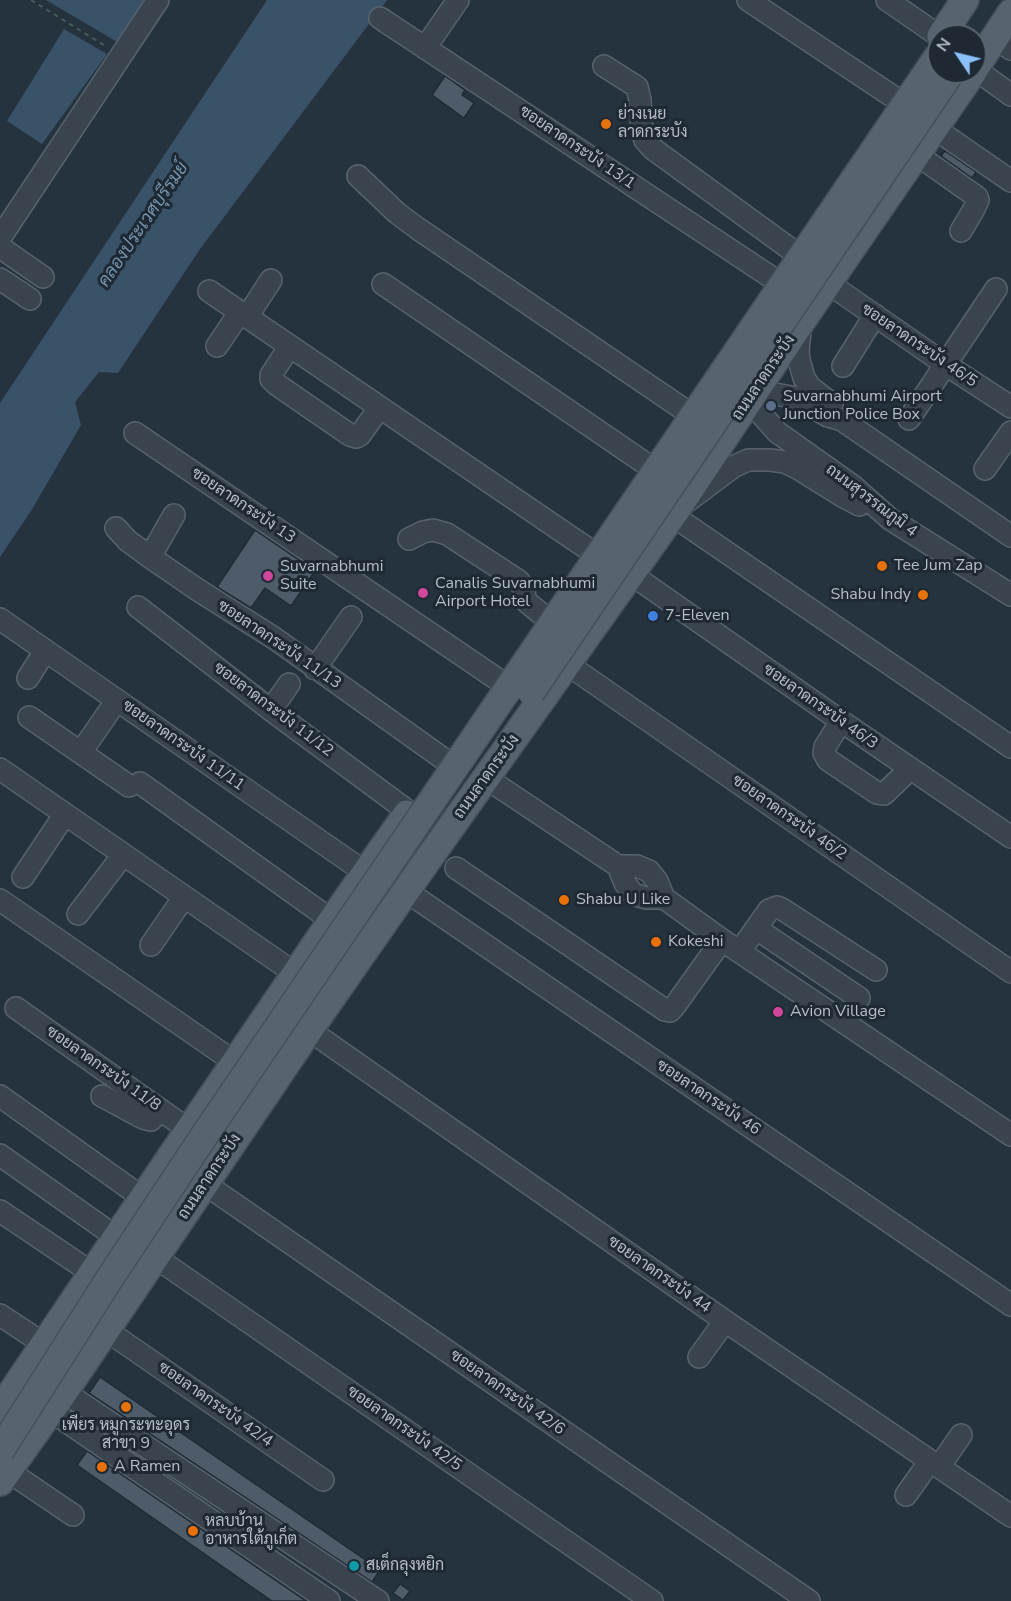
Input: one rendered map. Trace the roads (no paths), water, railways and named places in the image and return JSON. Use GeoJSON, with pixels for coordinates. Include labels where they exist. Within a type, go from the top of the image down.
{"type":"FeatureCollection","features":[{"type":"Feature","properties":{"kind":"main road"},"geometry":{"type":"LineString","coordinates":[[949,24],[966,0]]}},
{"type":"Feature","properties":{"kind":"main road"},"geometry":{"type":"LineString","coordinates":[[960,24],[976,0]]}},
{"type":"Feature","properties":{"kind":"main road","name":"ถนนลาดกระบัง"},"geometry":{"type":"LineString","coordinates":[[987,50],[1001,28]]}},
{"type":"Feature","properties":{"kind":"main road"},"geometry":{"type":"LineString","coordinates":[[0,1410],[333,919],[591,551],[927,56]]}},
{"type":"Feature","properties":{"kind":"main road"},"geometry":{"type":"LineString","coordinates":[[2,1468],[110,1278],[194,1151],[927,73]]}},
{"type":"Feature","properties":{"kind":"main road"},"geometry":{"type":"LineString","coordinates":[[27,1444],[48,1392],[136,1253],[385,895],[519,709],[943,84]]}},
{"type":"Feature","properties":{"kind":"main road","name":"ถนนลาดกระบัง"},"geometry":{"type":"LineString","coordinates":[[2,1468],[27,1444],[58,1401],[309,1030],[674,513],[751,392],[964,84]]}},
{"type":"Feature","properties":{"kind":"street"},"geometry":{"type":"LineString","coordinates":[[0,238],[158,0]]}},
{"type":"Feature","properties":{"kind":"street"},"geometry":{"type":"LineString","coordinates":[[424,48],[458,0]]}},
{"type":"Feature","properties":{"kind":"street"},"geometry":{"type":"LineString","coordinates":[[748,0],[898,100]]}},
{"type":"Feature","properties":{"kind":"street"},"geometry":{"type":"LineString","coordinates":[[887,0],[927,28]]}},
{"type":"Feature","properties":{"kind":"street","name":"ซอยลาดกระบัง 13/1"},"geometry":{"type":"LineString","coordinates":[[380,18],[768,288]]}},
{"type":"Feature","properties":{"kind":"street"},"geometry":{"type":"LineString","coordinates":[[604,66],[637,87],[642,132],[652,149],[794,251]]}},
{"type":"Feature","properties":{"kind":"street"},"geometry":{"type":"LineString","coordinates":[[987,79],[1011,95]]}},
{"type":"Feature","properties":{"kind":"street"},"geometry":{"type":"LineString","coordinates":[[934,128],[1011,181]]}},
{"type":"Feature","properties":{"kind":"street"},"geometry":{"type":"LineString","coordinates":[[916,154],[977,197],[974,209],[961,231]]}},
{"type":"Feature","properties":{"kind":"street"},"geometry":{"type":"LineString","coordinates":[[358,176],[388,206],[417,228],[691,403],[726,387],[797,398],[828,416],[842,420],[1011,536]]}},
{"type":"Feature","properties":{"kind":"street"},"geometry":{"type":"LineString","coordinates":[[0,248],[43,277]]}},
{"type":"Feature","properties":{"kind":"street"},"geometry":{"type":"LineString","coordinates":[[0,279],[30,299]]}},
{"type":"Feature","properties":{"kind":"street"},"geometry":{"type":"LineString","coordinates":[[217,346],[272,280]]}},
{"type":"Feature","properties":{"kind":"street","name":"ซอยลาดกระบัง 46/5"},"geometry":{"type":"LineString","coordinates":[[828,283],[1011,407]]}},
{"type":"Feature","properties":{"kind":"street"},"geometry":{"type":"LineString","coordinates":[[383,284],[649,466]]}},
{"type":"Feature","properties":{"kind":"street","name":"ถนนสุวรรณภูมิ 4"},"geometry":{"type":"LineString","coordinates":[[768,288],[743,351],[743,371],[762,415],[777,432],[853,486],[890,519],[1011,595]]}},
{"type":"Feature","properties":{"kind":"street"},"geometry":{"type":"LineString","coordinates":[[909,419],[996,289]]}},
{"type":"Feature","properties":{"kind":"street"},"geometry":{"type":"LineString","coordinates":[[209,291],[591,551]]}},
{"type":"Feature","properties":{"kind":"street"},"geometry":{"type":"LineString","coordinates":[[843,366],[875,315]]}},
{"type":"Feature","properties":{"kind":"street"},"geometry":{"type":"LineString","coordinates":[[801,322],[798,350],[804,378],[810,387],[833,406],[842,420]]}},
{"type":"Feature","properties":{"kind":"street"},"geometry":{"type":"LineString","coordinates":[[290,346],[271,375],[272,380],[341,429],[356,437],[360,435],[380,407]]}},
{"type":"Feature","properties":{"kind":"street"},"geometry":{"type":"LineString","coordinates":[[985,469],[1011,432]]}},
{"type":"Feature","properties":{"kind":"street","name":"ซอยลาดกระบัง 13"},"geometry":{"type":"LineString","coordinates":[[135,433],[500,681]]}},
{"type":"Feature","properties":{"kind":"street"},"geometry":{"type":"LineString","coordinates":[[890,519],[844,497],[785,462],[770,460],[748,460],[733,467],[674,513],[1011,747]]}},
{"type":"Feature","properties":{"kind":"street"},"geometry":{"type":"LineString","coordinates":[[150,557],[174,515]]}},
{"type":"Feature","properties":{"kind":"street","name":"ซอยลาดกระบัง 11/13"},"geometry":{"type":"LineString","coordinates":[[116,528],[128,541],[150,557],[274,638],[445,760]]}},
{"type":"Feature","properties":{"kind":"street"},"geometry":{"type":"LineString","coordinates":[[409,539],[433,530],[447,534],[519,581],[524,588],[525,599],[545,617]]}},
{"type":"Feature","properties":{"kind":"street","name":"ซอยลาดกระบัง 46/3"},"geometry":{"type":"LineString","coordinates":[[631,574],[1011,837]]}},
{"type":"Feature","properties":{"kind":"street","name":"ซอยลาดกระบัง 11/12"},"geometry":{"type":"LineString","coordinates":[[138,608],[409,812]]}},
{"type":"Feature","properties":{"kind":"street"},"geometry":{"type":"LineString","coordinates":[[315,669],[351,617]]}},
{"type":"Feature","properties":{"kind":"street","name":"ซอยลาดกระบัง 11/11"},"geometry":{"type":"LineString","coordinates":[[0,620],[366,873]]}},
{"type":"Feature","properties":{"kind":"street"},"geometry":{"type":"LineString","coordinates":[[28,678],[45,651]]}},
{"type":"Feature","properties":{"kind":"street","name":"ซอยลาดกระบัง 46/2"},"geometry":{"type":"LineString","coordinates":[[567,664],[1011,972]]}},
{"type":"Feature","properties":{"kind":"street"},"geometry":{"type":"LineString","coordinates":[[271,710],[289,684]]}},
{"type":"Feature","properties":{"kind":"street"},"geometry":{"type":"LineString","coordinates":[[81,752],[117,700]]}},
{"type":"Feature","properties":{"kind":"street"},"geometry":{"type":"LineString","coordinates":[[29,717],[134,784],[333,919]]}},
{"type":"Feature","properties":{"kind":"street"},"geometry":{"type":"LineString","coordinates":[[841,721],[825,747],[824,753],[828,760],[877,793],[884,795],[910,769]]}},
{"type":"Feature","properties":{"kind":"street"},"geometry":{"type":"LineString","coordinates":[[0,769],[296,974]]}},
{"type":"Feature","properties":{"kind":"street"},"geometry":{"type":"LineString","coordinates":[[486,778],[618,866],[625,883],[633,894],[646,898],[664,898],[731,946],[1011,1135]]}},
{"type":"Feature","properties":{"kind":"street"},"geometry":{"type":"LineString","coordinates":[[23,876],[65,814]]}},
{"type":"Feature","properties":{"kind":"street"},"geometry":{"type":"LineString","coordinates":[[78,914],[123,855]]}},
{"type":"Feature","properties":{"kind":"street"},"geometry":{"type":"LineString","coordinates":[[456,868],[665,1010],[670,1011],[731,946],[757,929],[769,910],[777,907],[876,970]]}},
{"type":"Feature","properties":{"kind":"street","name":"ซอยลาดกระบัง 46"},"geometry":{"type":"LineString","coordinates":[[406,891],[1011,1305]]}},
{"type":"Feature","properties":{"kind":"street"},"geometry":{"type":"LineString","coordinates":[[151,945],[184,897]]}},
{"type":"Feature","properties":{"kind":"street"},"geometry":{"type":"LineString","coordinates":[[0,900],[236,1062]]}},
{"type":"Feature","properties":{"kind":"street"},"geometry":{"type":"LineString","coordinates":[[757,929],[860,998]]}},
{"type":"Feature","properties":{"kind":"street","name":"ซอยลาดกระบัง 11/8"},"geometry":{"type":"LineString","coordinates":[[16,1008],[189,1130]]}},
{"type":"Feature","properties":{"kind":"street","name":"ซอยลาดกระบัง 44"},"geometry":{"type":"LineString","coordinates":[[309,1030],[725,1321],[1011,1516]]}},
{"type":"Feature","properties":{"kind":"street"},"geometry":{"type":"LineString","coordinates":[[0,1096],[143,1198]]}},
{"type":"Feature","properties":{"kind":"street"},"geometry":{"type":"LineString","coordinates":[[102,1096],[150,1120],[161,1110]]}},
{"type":"Feature","properties":{"kind":"street"},"geometry":{"type":"LineString","coordinates":[[0,1155],[116,1237]]}},
{"type":"Feature","properties":{"kind":"street","name":"ซอยลาดกระบัง 42/6"},"geometry":{"type":"LineString","coordinates":[[205,1184],[809,1601]]}},
{"type":"Feature","properties":{"kind":"street"},"geometry":{"type":"LineString","coordinates":[[0,1210],[92,1273]]}},
{"type":"Feature","properties":{"kind":"street","name":"ซอยลาดกระบัง 42/5"},"geometry":{"type":"LineString","coordinates":[[155,1257],[652,1601]]}},
{"type":"Feature","properties":{"kind":"street"},"geometry":{"type":"LineString","coordinates":[[0,1315],[45,1344]]}},
{"type":"Feature","properties":{"kind":"street"},"geometry":{"type":"LineString","coordinates":[[699,1358],[725,1321]]}},
{"type":"Feature","properties":{"kind":"street","name":"ซอยลาดกระบัง 42/4"},"geometry":{"type":"LineString","coordinates":[[106,1329],[323,1480]]}},
{"type":"Feature","properties":{"kind":"street"},"geometry":{"type":"LineString","coordinates":[[58,1401],[329,1601]]}},
{"type":"Feature","properties":{"kind":"street"},"geometry":{"type":"LineString","coordinates":[[58,1401],[378,1601]]}},
{"type":"Feature","properties":{"kind":"street"},"geometry":{"type":"LineString","coordinates":[[906,1495],[961,1435]]}},
{"type":"Feature","properties":{"kind":"street"},"geometry":{"type":"LineString","coordinates":[[2,1468],[73,1515]]}},
{"type":"Feature","properties":{"kind":"water"},"geometry":{"type":"Polygon","coordinates":[[[46,0],[145,0],[119,43],[46,0]]]}},
{"type":"Feature","properties":{"kind":"water","name":"คลองประเวศบุรีรมย์"},"geometry":{"type":"Polygon","coordinates":[[[267,0],[387,0],[200,249],[118,373],[99,372],[75,402],[81,425],[31,511],[0,557],[0,403],[267,0]]]}},
{"type":"Feature","properties":{"kind":"water"},"geometry":{"type":"Polygon","coordinates":[[[64,29],[107,54],[42,144],[7,121],[64,29]]]}},
{"type":"Feature","properties":{"kind":"place","name":"ย่างเนย ลาดกระบัง"},"geometry":{"type":"Point","coordinates":[606,124]}},
{"type":"Feature","properties":{"kind":"place","name":"Suvarnabhumi Airport Junction Police Box"},"geometry":{"type":"Point","coordinates":[771,406]}},
{"type":"Feature","properties":{"kind":"place","name":"Tee Jum Zap"},"geometry":{"type":"Point","coordinates":[882,566]}},
{"type":"Feature","properties":{"kind":"place","name":"Suvarnabhumi Suite"},"geometry":{"type":"Point","coordinates":[268,576]}},
{"type":"Feature","properties":{"kind":"place","name":"Canalis Suvarnabhumi Airport Hotel"},"geometry":{"type":"Point","coordinates":[423,593]}},
{"type":"Feature","properties":{"kind":"place","name":"Shabu Indy"},"geometry":{"type":"Point","coordinates":[923,595]}},
{"type":"Feature","properties":{"kind":"place","name":"7-Eleven"},"geometry":{"type":"Point","coordinates":[653,616]}},
{"type":"Feature","properties":{"kind":"place","name":"Shabu U Like"},"geometry":{"type":"Point","coordinates":[564,900]}},
{"type":"Feature","properties":{"kind":"place","name":"Kokeshi"},"geometry":{"type":"Point","coordinates":[656,942]}},
{"type":"Feature","properties":{"kind":"place","name":"Avion Village"},"geometry":{"type":"Point","coordinates":[778,1012]}},
{"type":"Feature","properties":{"kind":"place","name":"เพียร หมูกระทะอุดร สาขา 9"},"geometry":{"type":"Point","coordinates":[126,1407]}},
{"type":"Feature","properties":{"kind":"place","name":"A Ramen"},"geometry":{"type":"Point","coordinates":[102,1467]}},
{"type":"Feature","properties":{"kind":"place","name":"หลบบ้าน อาหารใต้ภูเก็ต"},"geometry":{"type":"Point","coordinates":[193,1531]}},
{"type":"Feature","properties":{"kind":"place","name":"สเต็กลุงหยิก"},"geometry":{"type":"Point","coordinates":[354,1566]}}]}
